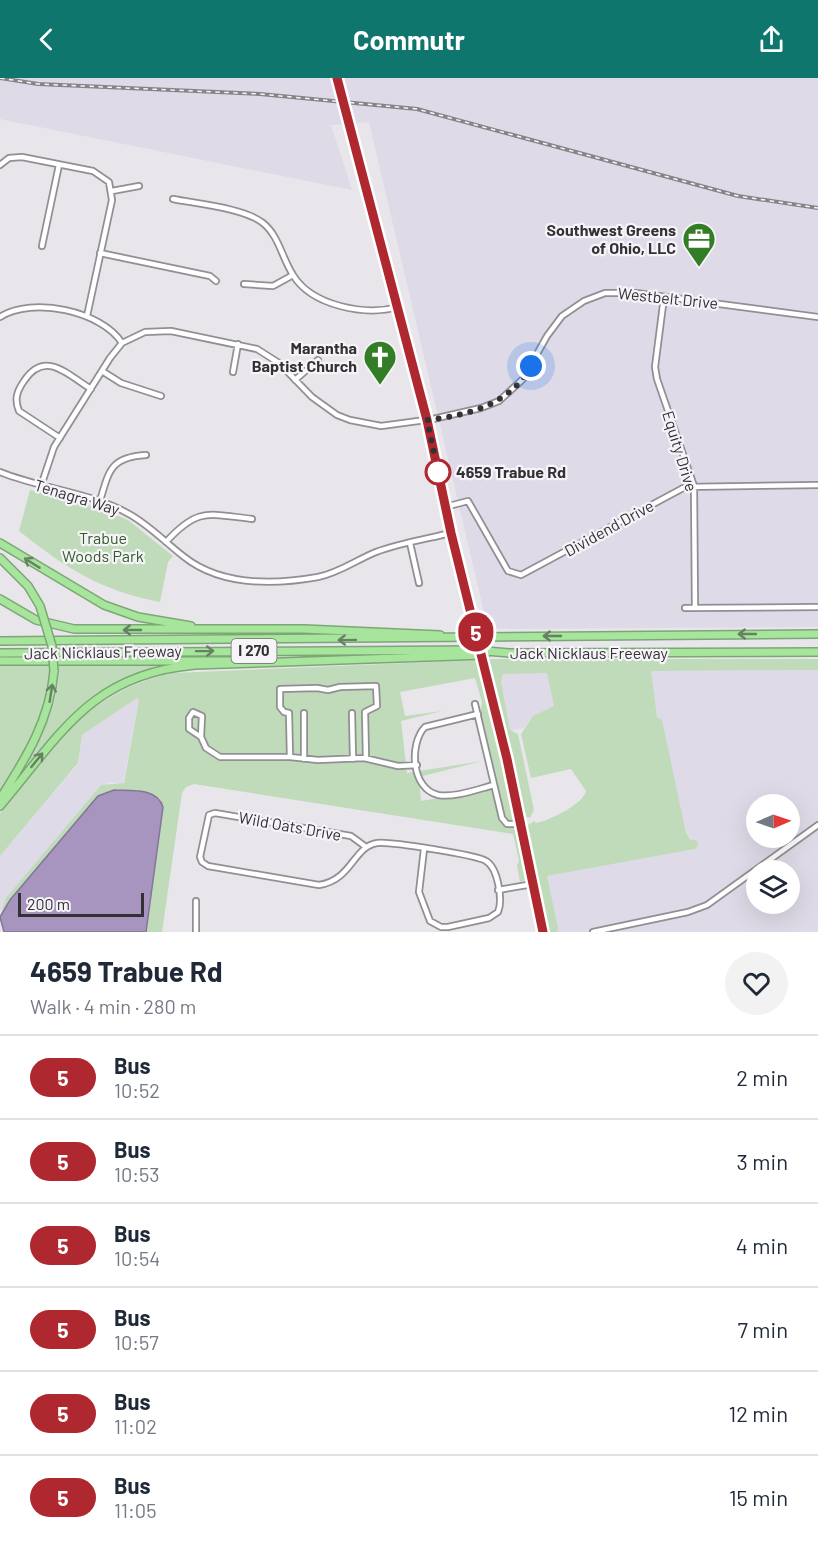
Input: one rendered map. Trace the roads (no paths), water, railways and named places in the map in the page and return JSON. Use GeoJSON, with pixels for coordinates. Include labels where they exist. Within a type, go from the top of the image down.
{"type":"FeatureCollection","features":[{"type":"Feature","properties":{"kind":"highway"},"geometry":{"type":"LineString","coordinates":[[0,543],[104,605],[138,617],[211,630]]}},
{"type":"Feature","properties":{"kind":"highway"},"geometry":{"type":"LineString","coordinates":[[0,558],[28,586],[40,606],[50,634],[54,671],[50,704],[43,723],[27,756],[0,799]]}},
{"type":"Feature","properties":{"kind":"highway"},"geometry":{"type":"LineString","coordinates":[[0,599],[25,615],[59,627],[91,630],[304,629],[469,637]]}},
{"type":"Feature","properties":{"kind":"highway","name":"Jack Nicklaus Freeway"},"geometry":{"type":"LineString","coordinates":[[0,641],[818,634]]}},
{"type":"Feature","properties":{"kind":"highway","name":"Jack Nicklaus Freeway"},"geometry":{"type":"LineString","coordinates":[[0,653],[475,650],[509,653],[818,652]]}},
{"type":"Feature","properties":{"kind":"highway"},"geometry":{"type":"LineString","coordinates":[[0,806],[69,721],[116,686],[148,673],[171,668],[509,653]]}},
{"type":"Feature","properties":{"kind":"highway"},"geometry":{"type":"LineString","coordinates":[[0,661],[209,659],[266,663]]}},
{"type":"Feature","properties":{"kind":"main road"},"geometry":{"type":"LineString","coordinates":[[337,78],[427,420],[451,533],[521,824],[543,932]]}},
{"type":"Feature","properties":{"kind":"street"},"geometry":{"type":"LineString","coordinates":[[0,165],[16,157],[59,165],[102,175],[112,191],[87,316]]}},
{"type":"Feature","properties":{"kind":"street"},"geometry":{"type":"LineString","coordinates":[[42,246],[59,165]]}},
{"type":"Feature","properties":{"kind":"street"},"geometry":{"type":"LineString","coordinates":[[112,191],[139,186]]}},
{"type":"Feature","properties":{"kind":"street"},"geometry":{"type":"LineString","coordinates":[[173,199],[240,213],[262,222],[272,232],[293,275],[310,291],[350,308],[368,312],[398,308]]}},
{"type":"Feature","properties":{"kind":"street"},"geometry":{"type":"LineString","coordinates":[[100,253],[210,276],[216,281]]}},
{"type":"Feature","properties":{"kind":"street"},"geometry":{"type":"LineString","coordinates":[[244,284],[273,286],[293,275]]}},
{"type":"Feature","properties":{"kind":"street","name":"Westbelt Drive"},"geometry":{"type":"LineString","coordinates":[[122,344],[145,332],[159,330],[238,344],[270,357],[319,404],[350,420],[381,426],[427,420],[481,408],[503,398],[523,379],[556,323],[584,301],[612,292],[818,317]]}},
{"type":"Feature","properties":{"kind":"street","name":"Equity Drive"},"geometry":{"type":"LineString","coordinates":[[664,297],[655,367],[657,379],[694,486],[695,608]]}},
{"type":"Feature","properties":{"kind":"street"},"geometry":{"type":"LineString","coordinates":[[0,317],[18,308],[34,306],[87,316],[108,326],[122,344],[102,371],[60,438],[47,461],[41,486]]}},
{"type":"Feature","properties":{"kind":"street"},"geometry":{"type":"LineString","coordinates":[[233,372],[238,344]]}},
{"type":"Feature","properties":{"kind":"street"},"geometry":{"type":"LineString","coordinates":[[296,380],[318,360]]}},
{"type":"Feature","properties":{"kind":"street"},"geometry":{"type":"LineString","coordinates":[[60,438],[19,411],[16,397],[30,372],[46,364],[55,367],[91,390]]}},
{"type":"Feature","properties":{"kind":"street"},"geometry":{"type":"LineString","coordinates":[[102,371],[121,383],[161,396]]}},
{"type":"Feature","properties":{"kind":"street"},"geometry":{"type":"LineString","coordinates":[[100,501],[108,473],[117,461],[131,456],[146,455]]}},
{"type":"Feature","properties":{"kind":"street","name":"Tenagra Way"},"geometry":{"type":"LineString","coordinates":[[0,472],[41,486],[100,501],[129,514],[184,557],[218,576],[256,582],[317,577],[337,572],[374,553],[451,533]]}},
{"type":"Feature","properties":{"kind":"street","name":"Dividend Drive"},"geometry":{"type":"LineString","coordinates":[[445,507],[468,501],[508,571],[521,575],[667,496],[694,486],[818,485]]}},
{"type":"Feature","properties":{"kind":"street"},"geometry":{"type":"LineString","coordinates":[[166,542],[183,523],[198,515],[252,519]]}},
{"type":"Feature","properties":{"kind":"street"},"geometry":{"type":"LineString","coordinates":[[410,543],[419,583]]}},
{"type":"Feature","properties":{"kind":"street"},"geometry":{"type":"LineString","coordinates":[[685,608],[818,607]]}},
{"type":"Feature","properties":{"kind":"street"},"geometry":{"type":"LineString","coordinates":[[290,757],[289,713],[284,712],[280,707],[280,689],[328,690],[340,687],[376,686],[376,706],[365,712],[366,758]]}},
{"type":"Feature","properties":{"kind":"street"},"geometry":{"type":"LineString","coordinates":[[475,704],[503,820],[509,824],[521,824]]}},
{"type":"Feature","properties":{"kind":"street"},"geometry":{"type":"LineString","coordinates":[[201,737],[189,729],[189,718],[193,712],[202,716],[201,737],[206,748],[220,757],[366,758],[398,766],[417,765]]}},
{"type":"Feature","properties":{"kind":"street"},"geometry":{"type":"LineString","coordinates":[[304,713],[304,759]]}},
{"type":"Feature","properties":{"kind":"street"},"geometry":{"type":"LineString","coordinates":[[352,713],[353,759]]}},
{"type":"Feature","properties":{"kind":"street"},"geometry":{"type":"LineString","coordinates":[[478,714],[425,728],[416,744],[417,765],[424,785],[439,795],[494,785]]}},
{"type":"Feature","properties":{"kind":"street","name":"Wild Oats Drive"},"geometry":{"type":"LineString","coordinates":[[216,813],[351,836],[366,847],[342,876],[332,883],[319,885],[208,866],[202,862],[205,829],[209,815],[216,813]]}},
{"type":"Feature","properties":{"kind":"street"},"geometry":{"type":"LineString","coordinates":[[593,932],[688,912],[707,904],[818,825]]}},
{"type":"Feature","properties":{"kind":"street"},"geometry":{"type":"LineString","coordinates":[[366,847],[385,843],[424,849],[486,861],[493,870],[500,905],[492,917],[448,927],[435,925],[426,916],[419,892],[424,849]]}},
{"type":"Feature","properties":{"kind":"street"},"geometry":{"type":"LineString","coordinates":[[498,890],[533,884]]}},
{"type":"Feature","properties":{"kind":"street"},"geometry":{"type":"LineString","coordinates":[[196,901],[196,932]]}},
{"type":"Feature","properties":{"kind":"railway"},"geometry":{"type":"LineString","coordinates":[[0,78],[38,84],[260,94],[417,109],[738,196],[818,208]]}},
{"type":"Feature","properties":{"kind":"place","name":"Southwest Greens of Ohio, LLC"},"geometry":{"type":"Point","coordinates":[699,268]}},
{"type":"Feature","properties":{"kind":"place","name":"Marantha Baptist Church"},"geometry":{"type":"Point","coordinates":[380,386]}},
{"type":"Feature","properties":{"kind":"place","name":"4659 Trabue Rd"},"geometry":{"type":"Point","coordinates":[438,472]}},
{"type":"Feature","properties":{"kind":"park label","name":"Trabue Woods Park"},"geometry":{"type":"Point","coordinates":[103,547]}}]}
